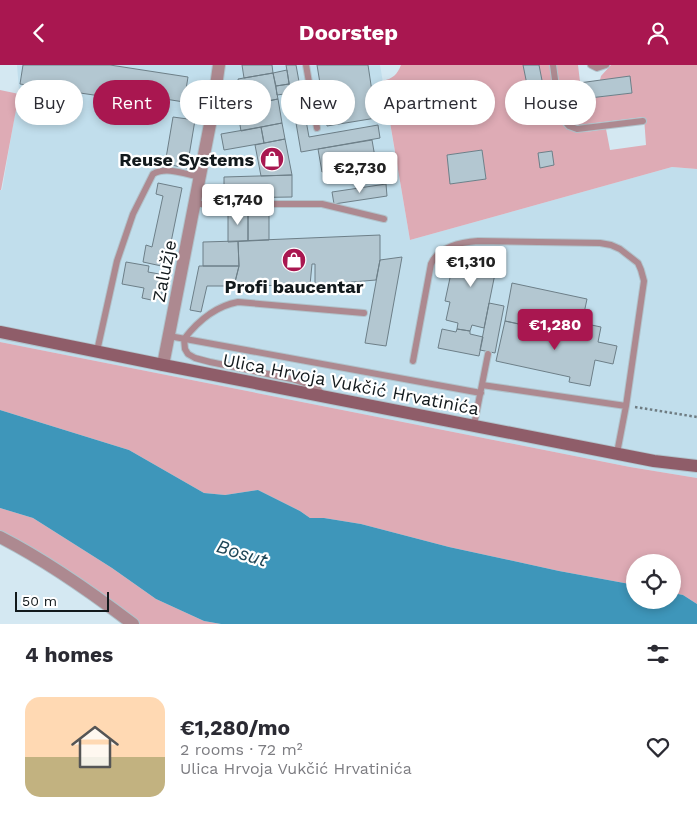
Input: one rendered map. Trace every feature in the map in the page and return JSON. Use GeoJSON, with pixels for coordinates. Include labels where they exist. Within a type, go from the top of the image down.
{"type":"FeatureCollection","features":[{"type":"Feature","properties":{"kind":"main road","name":"Ulica Hrvoja Vukčić Hrvatinića"},"geometry":{"type":"LineString","coordinates":[[0,332],[654,461],[697,466]]}},
{"type":"Feature","properties":{"kind":"street","name":"Zalužje"},"geometry":{"type":"LineString","coordinates":[[163,365],[212,114],[219,65]]}},
{"type":"Feature","properties":{"kind":"street"},"geometry":{"type":"LineString","coordinates":[[0,537],[59,571],[133,624]]}},
{"type":"Feature","properties":{"kind":"lane"},"geometry":{"type":"LineString","coordinates":[[306,65],[317,128]]}},
{"type":"Feature","properties":{"kind":"lane"},"geometry":{"type":"LineString","coordinates":[[554,65],[560,116],[569,127],[577,129],[643,121]]}},
{"type":"Feature","properties":{"kind":"lane"},"geometry":{"type":"LineString","coordinates":[[591,65],[598,68],[606,65]]}},
{"type":"Feature","properties":{"kind":"lane"},"geometry":{"type":"LineString","coordinates":[[97,351],[117,261],[133,214],[152,175],[158,171],[169,171],[200,177]]}},
{"type":"Feature","properties":{"kind":"lane"},"geometry":{"type":"LineString","coordinates":[[194,204],[322,205],[384,219]]}},
{"type":"Feature","properties":{"kind":"lane"},"geometry":{"type":"LineString","coordinates":[[413,361],[430,264],[433,258],[448,247],[467,241],[478,241],[600,243],[620,249],[638,263],[644,281],[626,406],[617,453]]}},
{"type":"Feature","properties":{"kind":"lane"},"geometry":{"type":"LineString","coordinates":[[325,396],[316,387],[292,379],[195,358],[185,349],[184,339],[193,328],[215,310],[231,303],[238,302],[364,313]]}},
{"type":"Feature","properties":{"kind":"lane"},"geometry":{"type":"LineString","coordinates":[[169,336],[481,389],[626,406]]}},
{"type":"Feature","properties":{"kind":"lane"},"geometry":{"type":"LineString","coordinates":[[474,425],[488,354]]}},
{"type":"Feature","properties":{"kind":"path"},"geometry":{"type":"LineString","coordinates":[[626,406],[697,417]]}},
{"type":"Feature","properties":{"kind":"shaded area"},"geometry":{"type":"Polygon","coordinates":[[[17,65],[380,65],[383,80],[365,80],[365,125],[390,125],[410,240],[672,167],[697,169],[697,478],[630,467],[0,342],[0,190],[2,190],[15,114],[15,125],[83,125],[83,80],[18,80],[17,65]]]}},
{"type":"Feature","properties":{"kind":"shaded area"},"geometry":{"type":"Polygon","coordinates":[[[401,65],[550,65],[552,80],[505,80],[505,125],[563,125],[568,129],[580,132],[606,129],[610,150],[646,145],[644,117],[596,123],[596,97],[632,93],[600,80],[601,76],[611,65],[697,65],[697,169],[672,167],[410,240],[390,125],[495,125],[495,80],[386,80],[396,74],[401,65]],[[482,150],[447,155],[451,184],[486,179],[482,150]]]}},
{"type":"Feature","properties":{"kind":"shaded area"},"geometry":{"type":"Polygon","coordinates":[[[556,65],[578,65],[580,80],[558,80],[556,65]]]}},
{"type":"Feature","properties":{"kind":"shaded area"},"geometry":{"type":"Polygon","coordinates":[[[0,90],[15,93],[15,115],[0,190],[0,90]]]}},
{"type":"Feature","properties":{"kind":"shaded area"},"geometry":{"type":"Polygon","coordinates":[[[0,342],[630,467],[697,478],[697,604],[681,595],[681,554],[626,554],[626,583],[559,571],[449,547],[361,524],[324,518],[310,518],[258,490],[225,495],[204,493],[129,450],[0,410],[0,342]]]}},
{"type":"Feature","properties":{"kind":"shaded area"},"geometry":{"type":"Polygon","coordinates":[[[0,508],[33,518],[112,568],[156,599],[204,621],[221,624],[140,624],[79,577],[0,531],[0,508]]]}},
{"type":"Feature","properties":{"kind":"water","name":"Bosut"},"geometry":{"type":"Polygon","coordinates":[[[0,410],[129,450],[204,493],[225,495],[258,490],[310,518],[324,518],[361,524],[449,547],[626,583],[626,609],[681,609],[681,595],[683,595],[697,604],[697,624],[221,624],[204,621],[156,599],[112,568],[33,518],[0,508],[0,410]]]}},
{"type":"Feature","properties":{"kind":"building"},"geometry":{"type":"Polygon","coordinates":[[[23,65],[110,65],[188,77],[188,80],[180,80],[180,101],[170,100],[170,80],[93,80],[93,95],[83,93],[83,80],[21,80],[23,65]]]}},
{"type":"Feature","properties":{"kind":"building"},"geometry":{"type":"Polygon","coordinates":[[[242,65],[272,65],[273,73],[244,78],[242,65]]]}},
{"type":"Feature","properties":{"kind":"building"},"geometry":{"type":"Polygon","coordinates":[[[286,65],[296,65],[299,80],[289,80],[286,65]]]}},
{"type":"Feature","properties":{"kind":"building"},"geometry":{"type":"Polygon","coordinates":[[[317,65],[368,65],[370,80],[365,80],[365,120],[355,121],[355,80],[319,80],[317,65]]]}},
{"type":"Feature","properties":{"kind":"building"},"geometry":{"type":"Polygon","coordinates":[[[523,65],[539,65],[542,80],[526,80],[523,65]]]}},
{"type":"Feature","properties":{"kind":"building"},"geometry":{"type":"Polygon","coordinates":[[[287,70],[288,80],[281,80],[281,85],[276,86],[273,73],[287,70]]]}},
{"type":"Feature","properties":{"kind":"building"},"geometry":{"type":"Polygon","coordinates":[[[273,73],[278,99],[271,100],[271,80],[238,79],[273,73]]]}},
{"type":"Feature","properties":{"kind":"building"},"geometry":{"type":"Polygon","coordinates":[[[630,76],[632,93],[596,97],[596,81],[630,76]]]}},
{"type":"Feature","properties":{"kind":"building"},"geometry":{"type":"Polygon","coordinates":[[[281,85],[281,94],[277,95],[276,86],[281,85]]]}},
{"type":"Feature","properties":{"kind":"building"},"geometry":{"type":"Polygon","coordinates":[[[278,99],[281,123],[241,131],[240,125],[271,125],[271,100],[278,99]]]}},
{"type":"Feature","properties":{"kind":"building"},"geometry":{"type":"Polygon","coordinates":[[[173,117],[180,118],[180,125],[194,125],[187,168],[165,164],[173,117]]]}},
{"type":"Feature","properties":{"kind":"building"},"geometry":{"type":"Polygon","coordinates":[[[281,123],[285,139],[264,143],[261,127],[281,123]]]}},
{"type":"Feature","properties":{"kind":"building"},"geometry":{"type":"Polygon","coordinates":[[[296,125],[307,125],[309,137],[378,125],[380,138],[301,152],[296,125]]]}},
{"type":"Feature","properties":{"kind":"building"},"geometry":{"type":"Polygon","coordinates":[[[261,127],[264,143],[224,150],[221,134],[261,127]]]}},
{"type":"Feature","properties":{"kind":"building"},"geometry":{"type":"Polygon","coordinates":[[[285,139],[292,175],[261,176],[255,145],[285,139]]]}},
{"type":"Feature","properties":{"kind":"building"},"geometry":{"type":"Polygon","coordinates":[[[372,140],[376,163],[322,172],[318,149],[372,140]]]}},
{"type":"Feature","properties":{"kind":"building"},"geometry":{"type":"Polygon","coordinates":[[[482,150],[486,179],[450,184],[447,155],[482,150]]]}},
{"type":"Feature","properties":{"kind":"building"},"geometry":{"type":"Polygon","coordinates":[[[552,151],[554,165],[540,168],[538,153],[552,151]]]}},
{"type":"Feature","properties":{"kind":"building"},"geometry":{"type":"Polygon","coordinates":[[[292,175],[292,197],[224,198],[224,177],[292,175]]]}},
{"type":"Feature","properties":{"kind":"building"},"geometry":{"type":"Polygon","coordinates":[[[158,183],[182,188],[166,267],[143,262],[146,245],[152,247],[163,196],[156,194],[158,183]]]}},
{"type":"Feature","properties":{"kind":"building"},"geometry":{"type":"Polygon","coordinates":[[[386,184],[387,196],[334,204],[332,192],[386,184]]]}},
{"type":"Feature","properties":{"kind":"building"},"geometry":{"type":"Polygon","coordinates":[[[248,210],[248,241],[228,242],[228,211],[248,210]]]}},
{"type":"Feature","properties":{"kind":"building"},"geometry":{"type":"Polygon","coordinates":[[[248,210],[269,210],[269,240],[248,241],[248,210]]]}},
{"type":"Feature","properties":{"kind":"building"},"geometry":{"type":"Polygon","coordinates":[[[380,235],[380,260],[376,280],[315,285],[315,264],[312,264],[310,285],[234,286],[239,266],[238,241],[380,235]]]}},
{"type":"Feature","properties":{"kind":"building"},"geometry":{"type":"Polygon","coordinates":[[[238,241],[239,266],[203,266],[203,242],[238,241]]]}},
{"type":"Feature","properties":{"kind":"building"},"geometry":{"type":"Polygon","coordinates":[[[461,247],[499,254],[484,328],[472,325],[470,331],[457,329],[458,323],[446,320],[450,302],[445,301],[453,264],[457,265],[461,247]]]}},
{"type":"Feature","properties":{"kind":"building"},"geometry":{"type":"Polygon","coordinates":[[[402,257],[386,346],[365,343],[380,260],[402,257]]]}},
{"type":"Feature","properties":{"kind":"building"},"geometry":{"type":"Polygon","coordinates":[[[126,262],[149,266],[148,272],[165,275],[161,298],[156,297],[156,301],[142,298],[144,288],[122,284],[126,262]]]}},
{"type":"Feature","properties":{"kind":"building"},"geometry":{"type":"Polygon","coordinates":[[[199,266],[239,266],[234,286],[207,286],[201,312],[190,310],[199,266]]]}},
{"type":"Feature","properties":{"kind":"building"},"geometry":{"type":"Polygon","coordinates":[[[512,283],[587,299],[579,337],[505,321],[512,283]]]}},
{"type":"Feature","properties":{"kind":"building"},"geometry":{"type":"Polygon","coordinates":[[[489,303],[504,306],[495,353],[480,350],[489,303]]]}},
{"type":"Feature","properties":{"kind":"building"},"geometry":{"type":"Polygon","coordinates":[[[505,321],[579,337],[582,323],[601,327],[598,342],[617,346],[613,364],[595,360],[590,386],[569,382],[570,377],[496,361],[505,321]]]}},
{"type":"Feature","properties":{"kind":"building"},"geometry":{"type":"Polygon","coordinates":[[[442,329],[456,332],[457,329],[470,331],[470,334],[483,337],[479,356],[438,348],[442,329]]]}},
{"type":"Feature","properties":{"kind":"place","name":"Reuse Systems"},"geometry":{"type":"Point","coordinates":[272,159]}},
{"type":"Feature","properties":{"kind":"place","name":"Profi baucentar"},"geometry":{"type":"Point","coordinates":[294,260]}}]}
